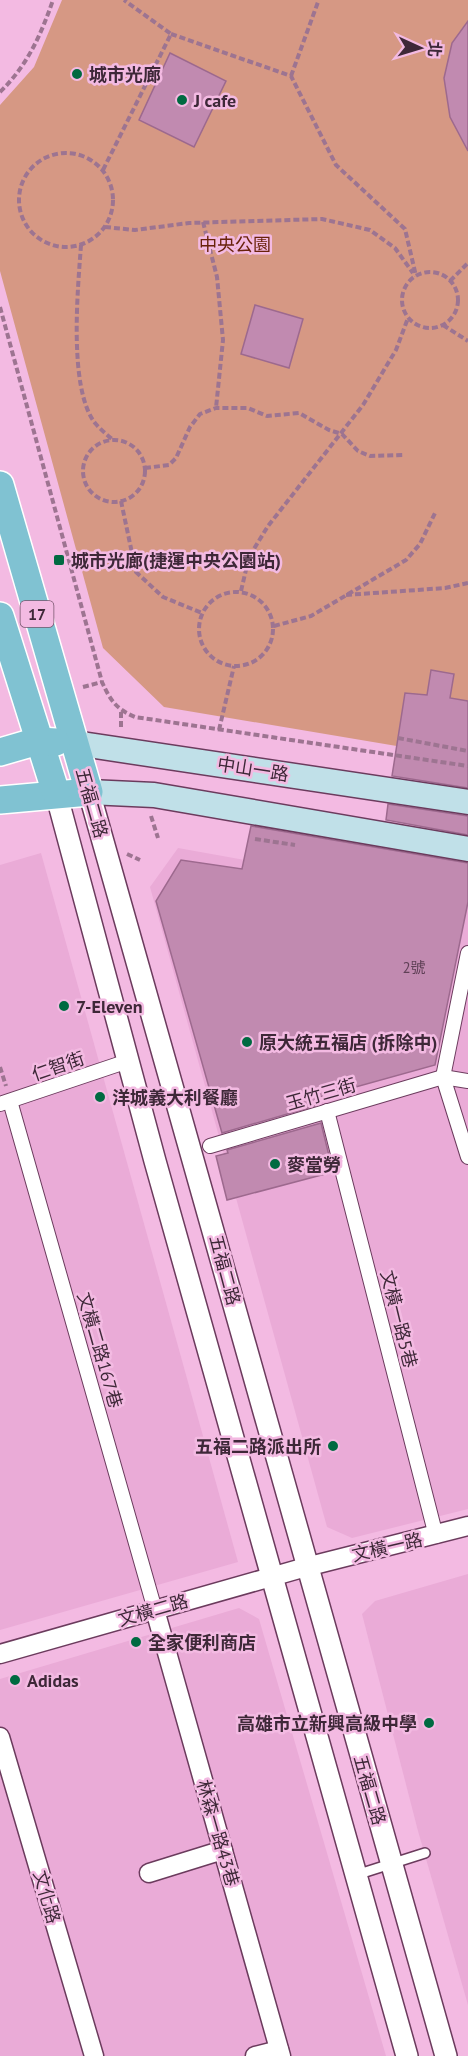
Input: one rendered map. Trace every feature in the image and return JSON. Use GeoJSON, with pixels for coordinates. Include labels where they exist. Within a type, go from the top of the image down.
{"type":"FeatureCollection","features":[{"type":"Feature","properties":{"kind":"main road","name":"五福二路"},"geometry":{"type":"LineString","coordinates":[[0,485],[89,792]]}},
{"type":"Feature","properties":{"kind":"main road","name":"五福二路"},"geometry":{"type":"LineString","coordinates":[[0,616],[56,793]]}},
{"type":"Feature","properties":{"kind":"main road","name":"中山一路"},"geometry":{"type":"LineString","coordinates":[[0,752],[38,741],[75,743],[468,802]]}},
{"type":"Feature","properties":{"kind":"main road"},"geometry":{"type":"LineString","coordinates":[[0,800],[56,793],[154,795],[468,849]]}},
{"type":"Feature","properties":{"kind":"street","name":"五福二路"},"geometry":{"type":"LineString","coordinates":[[89,792],[306,1567],[446,2056]]}},
{"type":"Feature","properties":{"kind":"street","name":"五福二路"},"geometry":{"type":"LineString","coordinates":[[56,793],[128,1061],[406,2056]]}},
{"type":"Feature","properties":{"kind":"street"},"geometry":{"type":"LineString","coordinates":[[468,953],[443,1077],[468,1157]]}},
{"type":"Feature","properties":{"kind":"street","name":"仁智街"},"geometry":{"type":"LineString","coordinates":[[5,1102],[128,1061]]}},
{"type":"Feature","properties":{"kind":"street"},"geometry":{"type":"LineString","coordinates":[[443,1077],[468,1082]]}},
{"type":"Feature","properties":{"kind":"street","name":"玉竹三街"},"geometry":{"type":"LineString","coordinates":[[210,1146],[443,1077]]}},
{"type":"Feature","properties":{"kind":"street","name":"文橫二路167巷"},"geometry":{"type":"LineString","coordinates":[[5,1102],[155,1610]]}},
{"type":"Feature","properties":{"kind":"street","name":"文橫一路5巷"},"geometry":{"type":"LineString","coordinates":[[327,1111],[436,1536]]}},
{"type":"Feature","properties":{"kind":"street","name":"文橫一路"},"geometry":{"type":"LineString","coordinates":[[306,1567],[436,1536],[468,1526]]}},
{"type":"Feature","properties":{"kind":"street","name":"文橫二路"},"geometry":{"type":"LineString","coordinates":[[0,1654],[306,1567]]}},
{"type":"Feature","properties":{"kind":"street","name":"林森一路43巷"},"geometry":{"type":"LineString","coordinates":[[155,1610],[280,2053]]}},
{"type":"Feature","properties":{"kind":"street","name":"文化路"},"geometry":{"type":"LineString","coordinates":[[0,1737],[94,2056]]}},
{"type":"Feature","properties":{"kind":"street"},"geometry":{"type":"LineString","coordinates":[[149,1873],[223,1850]]}},
{"type":"Feature","properties":{"kind":"street"},"geometry":{"type":"LineString","coordinates":[[255,2056],[280,2053]]}},
{"type":"Feature","properties":{"kind":"lane"},"geometry":{"type":"LineString","coordinates":[[356,1875],[425,1853]]}},
{"type":"Feature","properties":{"kind":"path"},"geometry":{"type":"LineString","coordinates":[[0,92],[18,74],[31,54],[53,0]]}},
{"type":"Feature","properties":{"kind":"path"},"geometry":{"type":"LineString","coordinates":[[124,0],[171,34],[291,76],[336,165],[405,229],[416,276]]}},
{"type":"Feature","properties":{"kind":"path"},"geometry":{"type":"LineString","coordinates":[[291,76],[318,2]]}},
{"type":"Feature","properties":{"kind":"path"},"geometry":{"type":"LineString","coordinates":[[103,170],[171,34]]}},
{"type":"Feature","properties":{"kind":"path"},"geometry":{"type":"LineString","coordinates":[[60,153],[76,154],[91,160],[103,170],[114,198],[112,213],[105,227],[95,238],[81,245],[66,247],[51,245],[37,237],[27,226],[21,211],[20,195],[24,180],[33,167],[45,158],[60,153]]}},
{"type":"Feature","properties":{"kind":"path"},"geometry":{"type":"LineString","coordinates":[[105,227],[135,230],[203,222],[322,219],[370,230],[395,248],[416,276]]}},
{"type":"Feature","properties":{"kind":"path"},"geometry":{"type":"LineString","coordinates":[[203,222],[217,277],[223,340],[216,408]]}},
{"type":"Feature","properties":{"kind":"path"},"geometry":{"type":"LineString","coordinates":[[81,245],[78,339],[84,399],[94,422],[112,439],[131,444],[139,452],[145,468],[143,481],[138,490],[121,501],[101,499],[86,485],[83,476],[83,465],[93,447],[112,439]]}},
{"type":"Feature","properties":{"kind":"path"},"geometry":{"type":"LineString","coordinates":[[450,281],[468,263]]}},
{"type":"Feature","properties":{"kind":"path"},"geometry":{"type":"LineString","coordinates":[[242,591],[249,558],[268,526],[342,434],[396,350],[408,318],[402,300],[408,282],[416,276],[434,272],[450,281],[458,297],[450,320],[443,325],[424,328],[408,318]]}},
{"type":"Feature","properties":{"kind":"path"},"geometry":{"type":"LineString","coordinates":[[0,307],[102,682],[110,700],[121,711],[135,717],[468,766]]}},
{"type":"Feature","properties":{"kind":"path"},"geometry":{"type":"LineString","coordinates":[[443,325],[468,340]]}},
{"type":"Feature","properties":{"kind":"path"},"geometry":{"type":"LineString","coordinates":[[145,468],[169,465],[176,458],[190,427],[200,414],[216,408],[248,408],[267,416],[299,413],[329,430],[342,434],[358,451],[370,456],[405,455]]}},
{"type":"Feature","properties":{"kind":"path"},"geometry":{"type":"LineString","coordinates":[[121,501],[136,572],[163,597],[202,613]]}},
{"type":"Feature","properties":{"kind":"path"},"geometry":{"type":"LineString","coordinates":[[274,626],[311,616],[342,595],[406,560],[420,544],[435,513]]}},
{"type":"Feature","properties":{"kind":"path"},"geometry":{"type":"LineString","coordinates":[[342,595],[445,588],[468,583]]}},
{"type":"Feature","properties":{"kind":"path"},"geometry":{"type":"LineString","coordinates":[[242,591],[254,595],[264,603],[271,614],[274,626],[272,639],[258,660],[234,666],[211,657],[204,648],[199,625],[202,613],[218,595],[242,591]]}},
{"type":"Feature","properties":{"kind":"path"},"geometry":{"type":"LineString","coordinates":[[219,730],[234,666]]}},
{"type":"Feature","properties":{"kind":"path"},"geometry":{"type":"LineString","coordinates":[[398,738],[468,751]]}},
{"type":"Feature","properties":{"kind":"path"},"geometry":{"type":"LineString","coordinates":[[255,839],[295,845]]}},
{"type":"Feature","properties":{"kind":"shaded area"},"geometry":{"type":"Polygon","coordinates":[[[178,848],[468,900],[468,1509],[352,1538],[327,1527],[150,887],[178,848]]]}},
{"type":"Feature","properties":{"kind":"shaded area"},"geometry":{"type":"Polygon","coordinates":[[[41,853],[238,1562],[0,1630],[0,865],[41,853]]]}},
{"type":"Feature","properties":{"kind":"shaded area","name":"高雄市立新興高級中學"},"geometry":{"type":"Polygon","coordinates":[[[468,1574],[468,2005],[418,1831],[362,1614],[375,1601],[468,1574]]]}},
{"type":"Feature","properties":{"kind":"shaded area"},"geometry":{"type":"Polygon","coordinates":[[[239,1608],[259,1619],[386,2056],[0,2056],[0,1679],[239,1608]]]}},
{"type":"Feature","properties":{"kind":"green space","name":"中央公園"},"geometry":{"type":"Polygon","coordinates":[[[62,0],[468,0],[468,758],[164,707],[103,648],[0,271],[0,105],[34,67],[62,0]]]}},
{"type":"Feature","properties":{"kind":"building"},"geometry":{"type":"Polygon","coordinates":[[[468,21],[468,151],[450,117],[444,78],[452,43],[468,21]]]}},
{"type":"Feature","properties":{"kind":"building","name":"J cafe"},"geometry":{"type":"Polygon","coordinates":[[[170,53],[226,81],[194,147],[139,120],[170,53]]]}},
{"type":"Feature","properties":{"kind":"building"},"geometry":{"type":"Polygon","coordinates":[[[255,305],[303,319],[289,368],[241,354],[255,305]]]}},
{"type":"Feature","properties":{"kind":"building"},"geometry":{"type":"Polygon","coordinates":[[[431,670],[454,674],[450,698],[468,701],[468,788],[392,776],[405,693],[427,695],[431,670]]]}},
{"type":"Feature","properties":{"kind":"building"},"geometry":{"type":"Polygon","coordinates":[[[388,804],[468,816],[468,835],[386,820],[388,804]]]}},
{"type":"Feature","properties":{"kind":"building"},"geometry":{"type":"Polygon","coordinates":[[[251,826],[468,863],[468,902],[435,1065],[316,1098],[318,1105],[222,1133],[156,901],[181,860],[242,869],[251,826]]]}},
{"type":"Feature","properties":{"kind":"building","name":"麥當勞"},"geometry":{"type":"Polygon","coordinates":[[[321,1123],[333,1172],[227,1200],[216,1156],[228,1153],[227,1150],[321,1123]]]}},
{"type":"Feature","properties":{"kind":"place","name":"城市光廊"},"geometry":{"type":"Point","coordinates":[77,74]}},
{"type":"Feature","properties":{"kind":"place","name":"J cafe"},"geometry":{"type":"Point","coordinates":[182,100]}},
{"type":"Feature","properties":{"kind":"place","name":"城市光廊(捷運中央公園站)"},"geometry":{"type":"Point","coordinates":[59,560]}},
{"type":"Feature","properties":{"kind":"place","name":"7-Eleven"},"geometry":{"type":"Point","coordinates":[64,1006]}},
{"type":"Feature","properties":{"kind":"place","name":"原大統五福店 (拆除中)"},"geometry":{"type":"Point","coordinates":[247,1042]}},
{"type":"Feature","properties":{"kind":"place","name":"洋城義大利餐廳"},"geometry":{"type":"Point","coordinates":[100,1097]}},
{"type":"Feature","properties":{"kind":"place","name":"麥當勞"},"geometry":{"type":"Point","coordinates":[275,1164]}},
{"type":"Feature","properties":{"kind":"place","name":"五福二路派出所"},"geometry":{"type":"Point","coordinates":[333,1446]}},
{"type":"Feature","properties":{"kind":"place","name":"全家便利商店"},"geometry":{"type":"Point","coordinates":[136,1642]}},
{"type":"Feature","properties":{"kind":"place","name":"Adidas"},"geometry":{"type":"Point","coordinates":[15,1680]}},
{"type":"Feature","properties":{"kind":"place","name":"高雄市立新興高級中學"},"geometry":{"type":"Point","coordinates":[429,1723]}}]}
